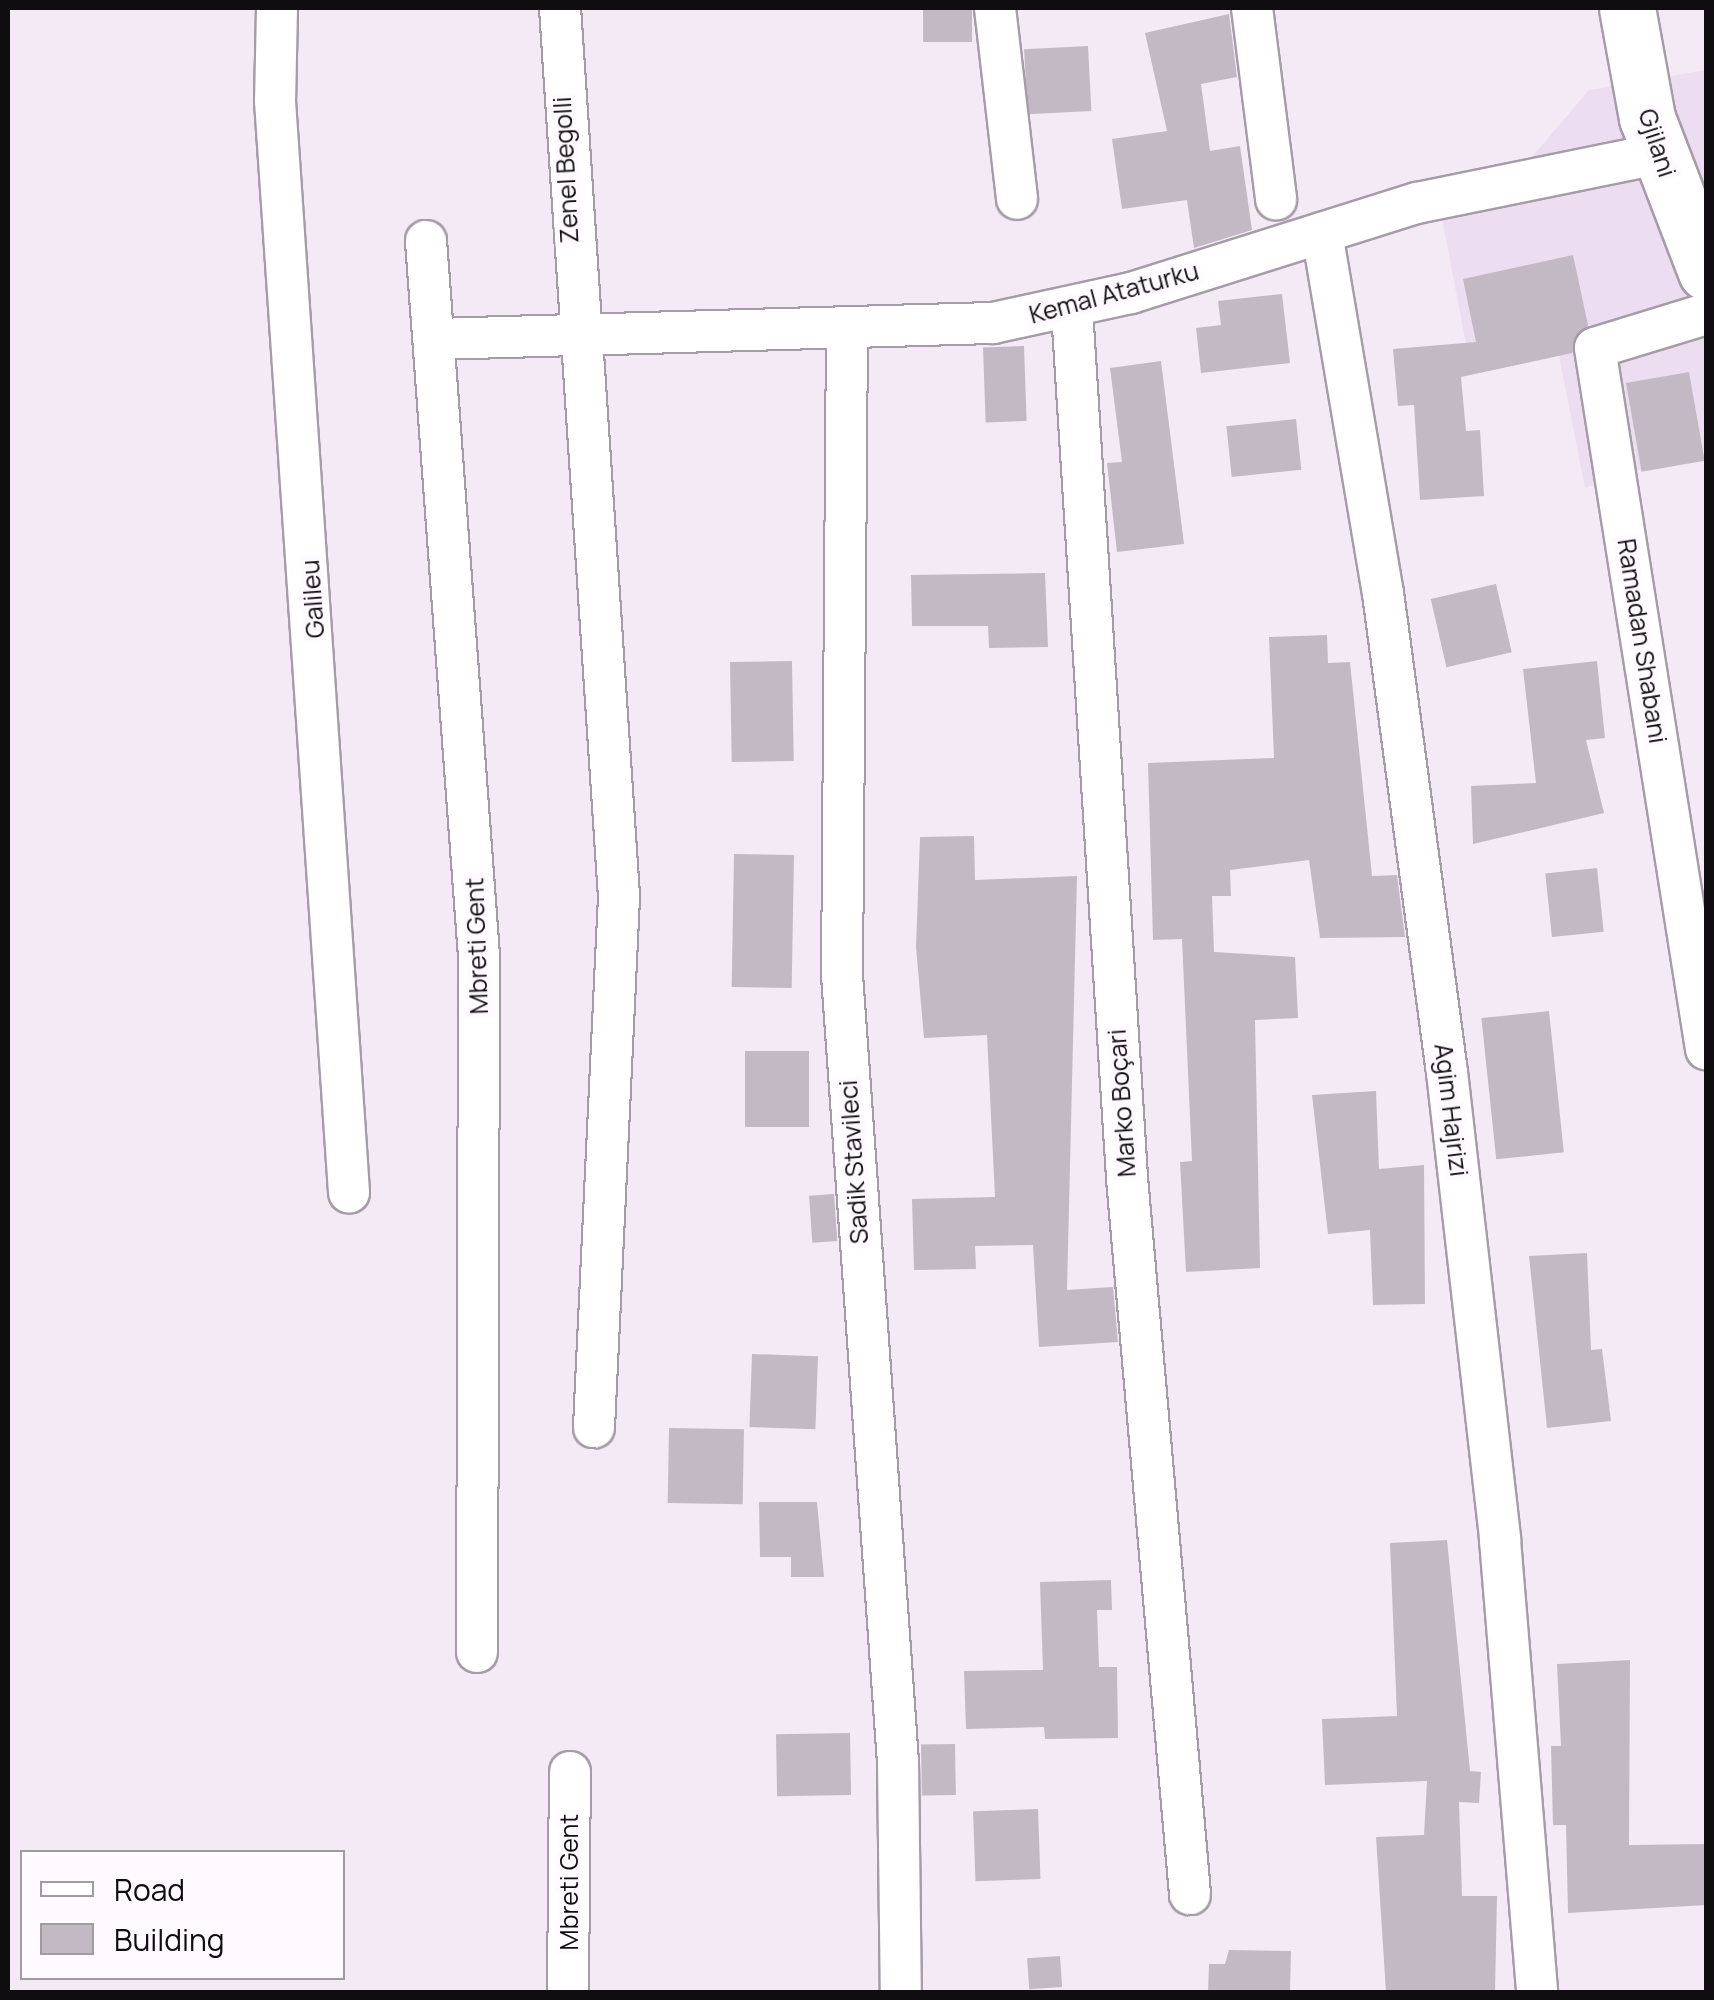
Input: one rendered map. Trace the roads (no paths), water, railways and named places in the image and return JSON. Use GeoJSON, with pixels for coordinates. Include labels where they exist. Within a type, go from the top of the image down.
{"type":"FeatureCollection","features":[{"type":"Feature","properties":{"kind":"main road","name":"Gjilani"},"geometry":{"type":"LineString","coordinates":[[1626,8],[1658,154],[1706,272]]}},
{"type":"Feature","properties":{"kind":"street","name":"Galileu"},"geometry":{"type":"LineString","coordinates":[[276,8],[275,101],[350,1192]]}},
{"type":"Feature","properties":{"kind":"street","name":"Zenel Begolli"},"geometry":{"type":"LineString","coordinates":[[560,8],[576,332]]}},
{"type":"Feature","properties":{"kind":"street"},"geometry":{"type":"LineString","coordinates":[[995,8],[1017,199]]}},
{"type":"Feature","properties":{"kind":"street"},"geometry":{"type":"LineString","coordinates":[[1252,8],[1276,199]]}},
{"type":"Feature","properties":{"kind":"street","name":"Kemal Ataturku"},"geometry":{"type":"LineString","coordinates":[[436,339],[993,323],[1072,310],[1515,179],[1658,154]]}},
{"type":"Feature","properties":{"kind":"street","name":"Agim Hajrizi"},"geometry":{"type":"LineString","coordinates":[[1322,233],[1383,593],[1447,1072],[1500,1540],[1537,1992]]}},
{"type":"Feature","properties":{"kind":"street","name":"Mbreti Gent"},"geometry":{"type":"LineString","coordinates":[[426,241],[480,956],[476,1652]]}},
{"type":"Feature","properties":{"kind":"street","name":"Marko Boçari"},"geometry":{"type":"LineString","coordinates":[[1072,310],[1127,1178],[1190,1894]]}},
{"type":"Feature","properties":{"kind":"street","name":"Ramadan Shabani"},"geometry":{"type":"LineString","coordinates":[[1706,314],[1595,348],[1706,1048]]}},
{"type":"Feature","properties":{"kind":"street","name":"Sadik Stavileci"},"geometry":{"type":"LineString","coordinates":[[847,330],[842,975],[898,1762],[901,1992]]}},
{"type":"Feature","properties":{"kind":"street"},"geometry":{"type":"LineString","coordinates":[[576,332],[602,546],[620,897],[594,1427]]}},
{"type":"Feature","properties":{"kind":"street","name":"Mbreti Gent"},"geometry":{"type":"LineString","coordinates":[[568,1992],[570,1772]]}}]}
